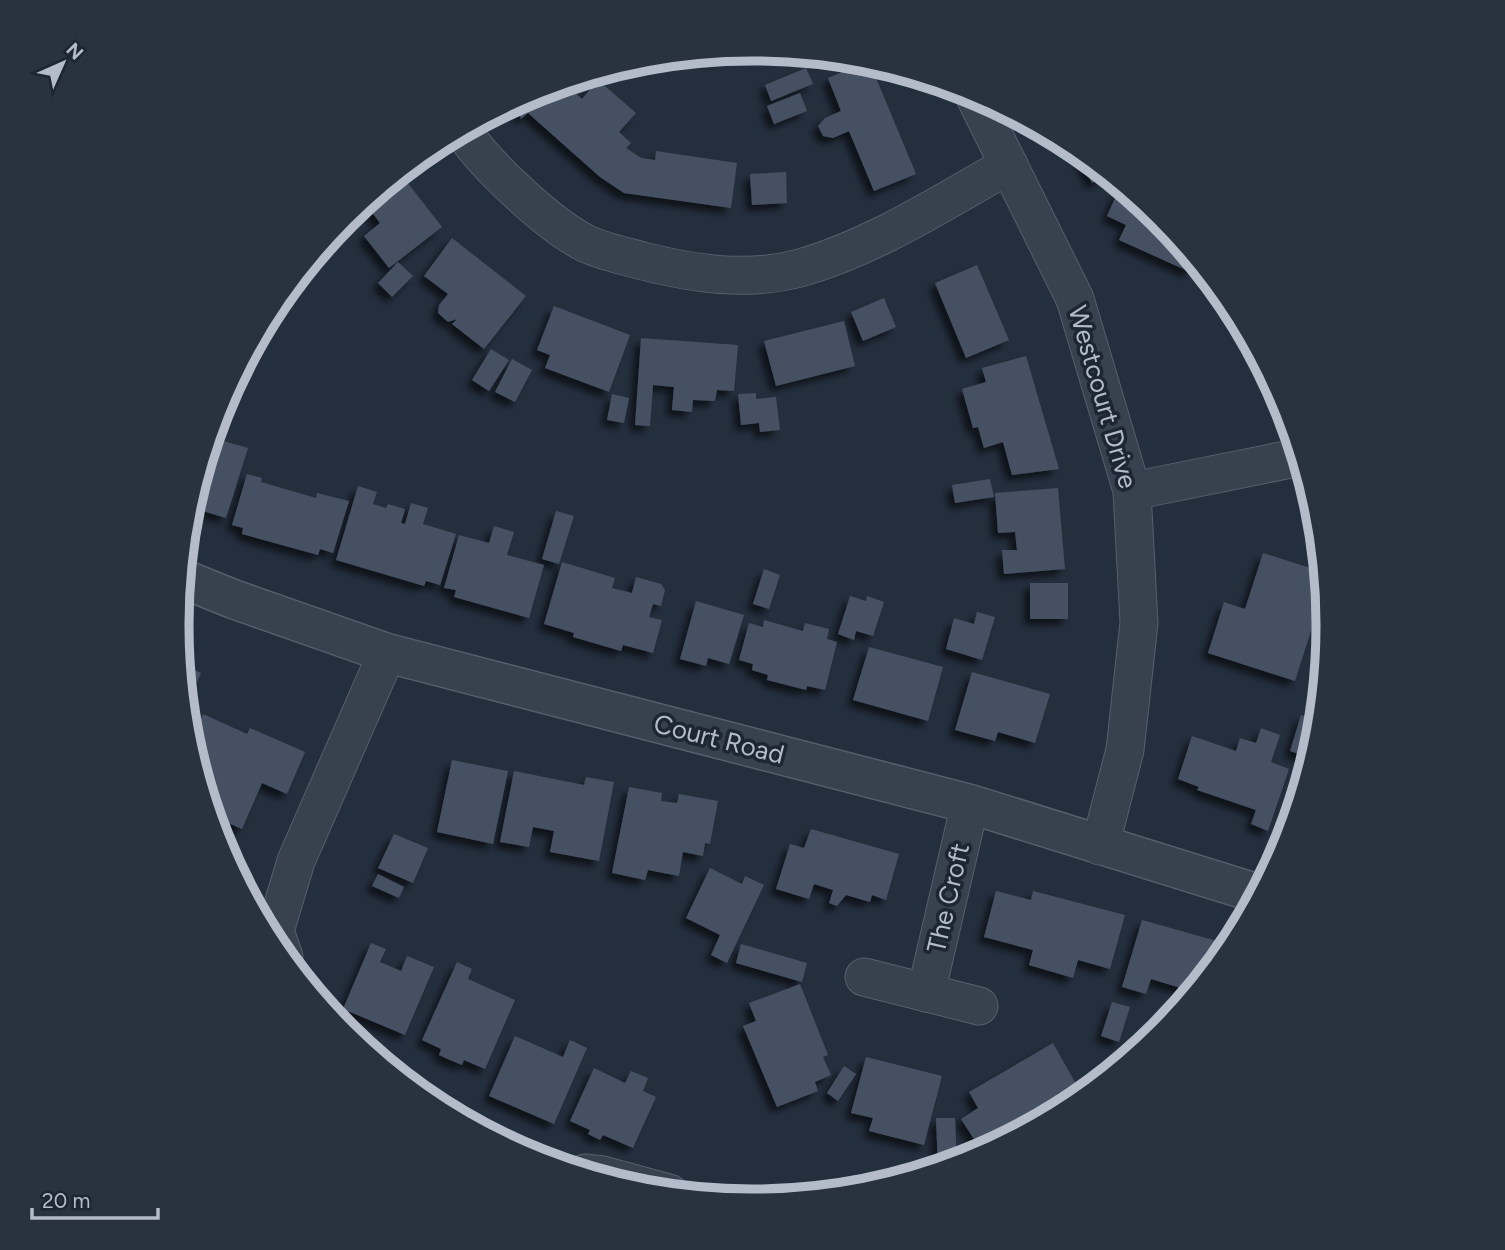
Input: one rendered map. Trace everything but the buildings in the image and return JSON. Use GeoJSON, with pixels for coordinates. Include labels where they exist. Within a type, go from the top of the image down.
{"type":"FeatureCollection","features":[{"type":"Feature","properties":{"kind":"street","name":"Westcourt Drive"},"geometry":{"type":"LineString","coordinates":[[981,110],[1075,299],[1132,491],[1139,623],[1125,750],[1100,846]]}},
{"type":"Feature","properties":{"kind":"street"},"geometry":{"type":"LineString","coordinates":[[469,138],[488,162],[541,212],[586,243],[613,254],[704,274],[756,275],[799,268],[820,261],[900,225],[1009,165]]}},
{"type":"Feature","properties":{"kind":"street"},"geometry":{"type":"LineString","coordinates":[[1132,491],[1291,459]]}},
{"type":"Feature","properties":{"kind":"street","name":"Court Road"},"geometry":{"type":"LineString","coordinates":[[191,582],[387,653],[970,804],[1249,891]]}},
{"type":"Feature","properties":{"kind":"street"},"geometry":{"type":"LineString","coordinates":[[278,929],[296,861],[387,653]]}},
{"type":"Feature","properties":{"kind":"street","name":"The Croft"},"geometry":{"type":"LineString","coordinates":[[926,993],[970,804]]}},
{"type":"Feature","properties":{"kind":"street"},"geometry":{"type":"LineString","coordinates":[[864,977],[979,1006]]}}]}
